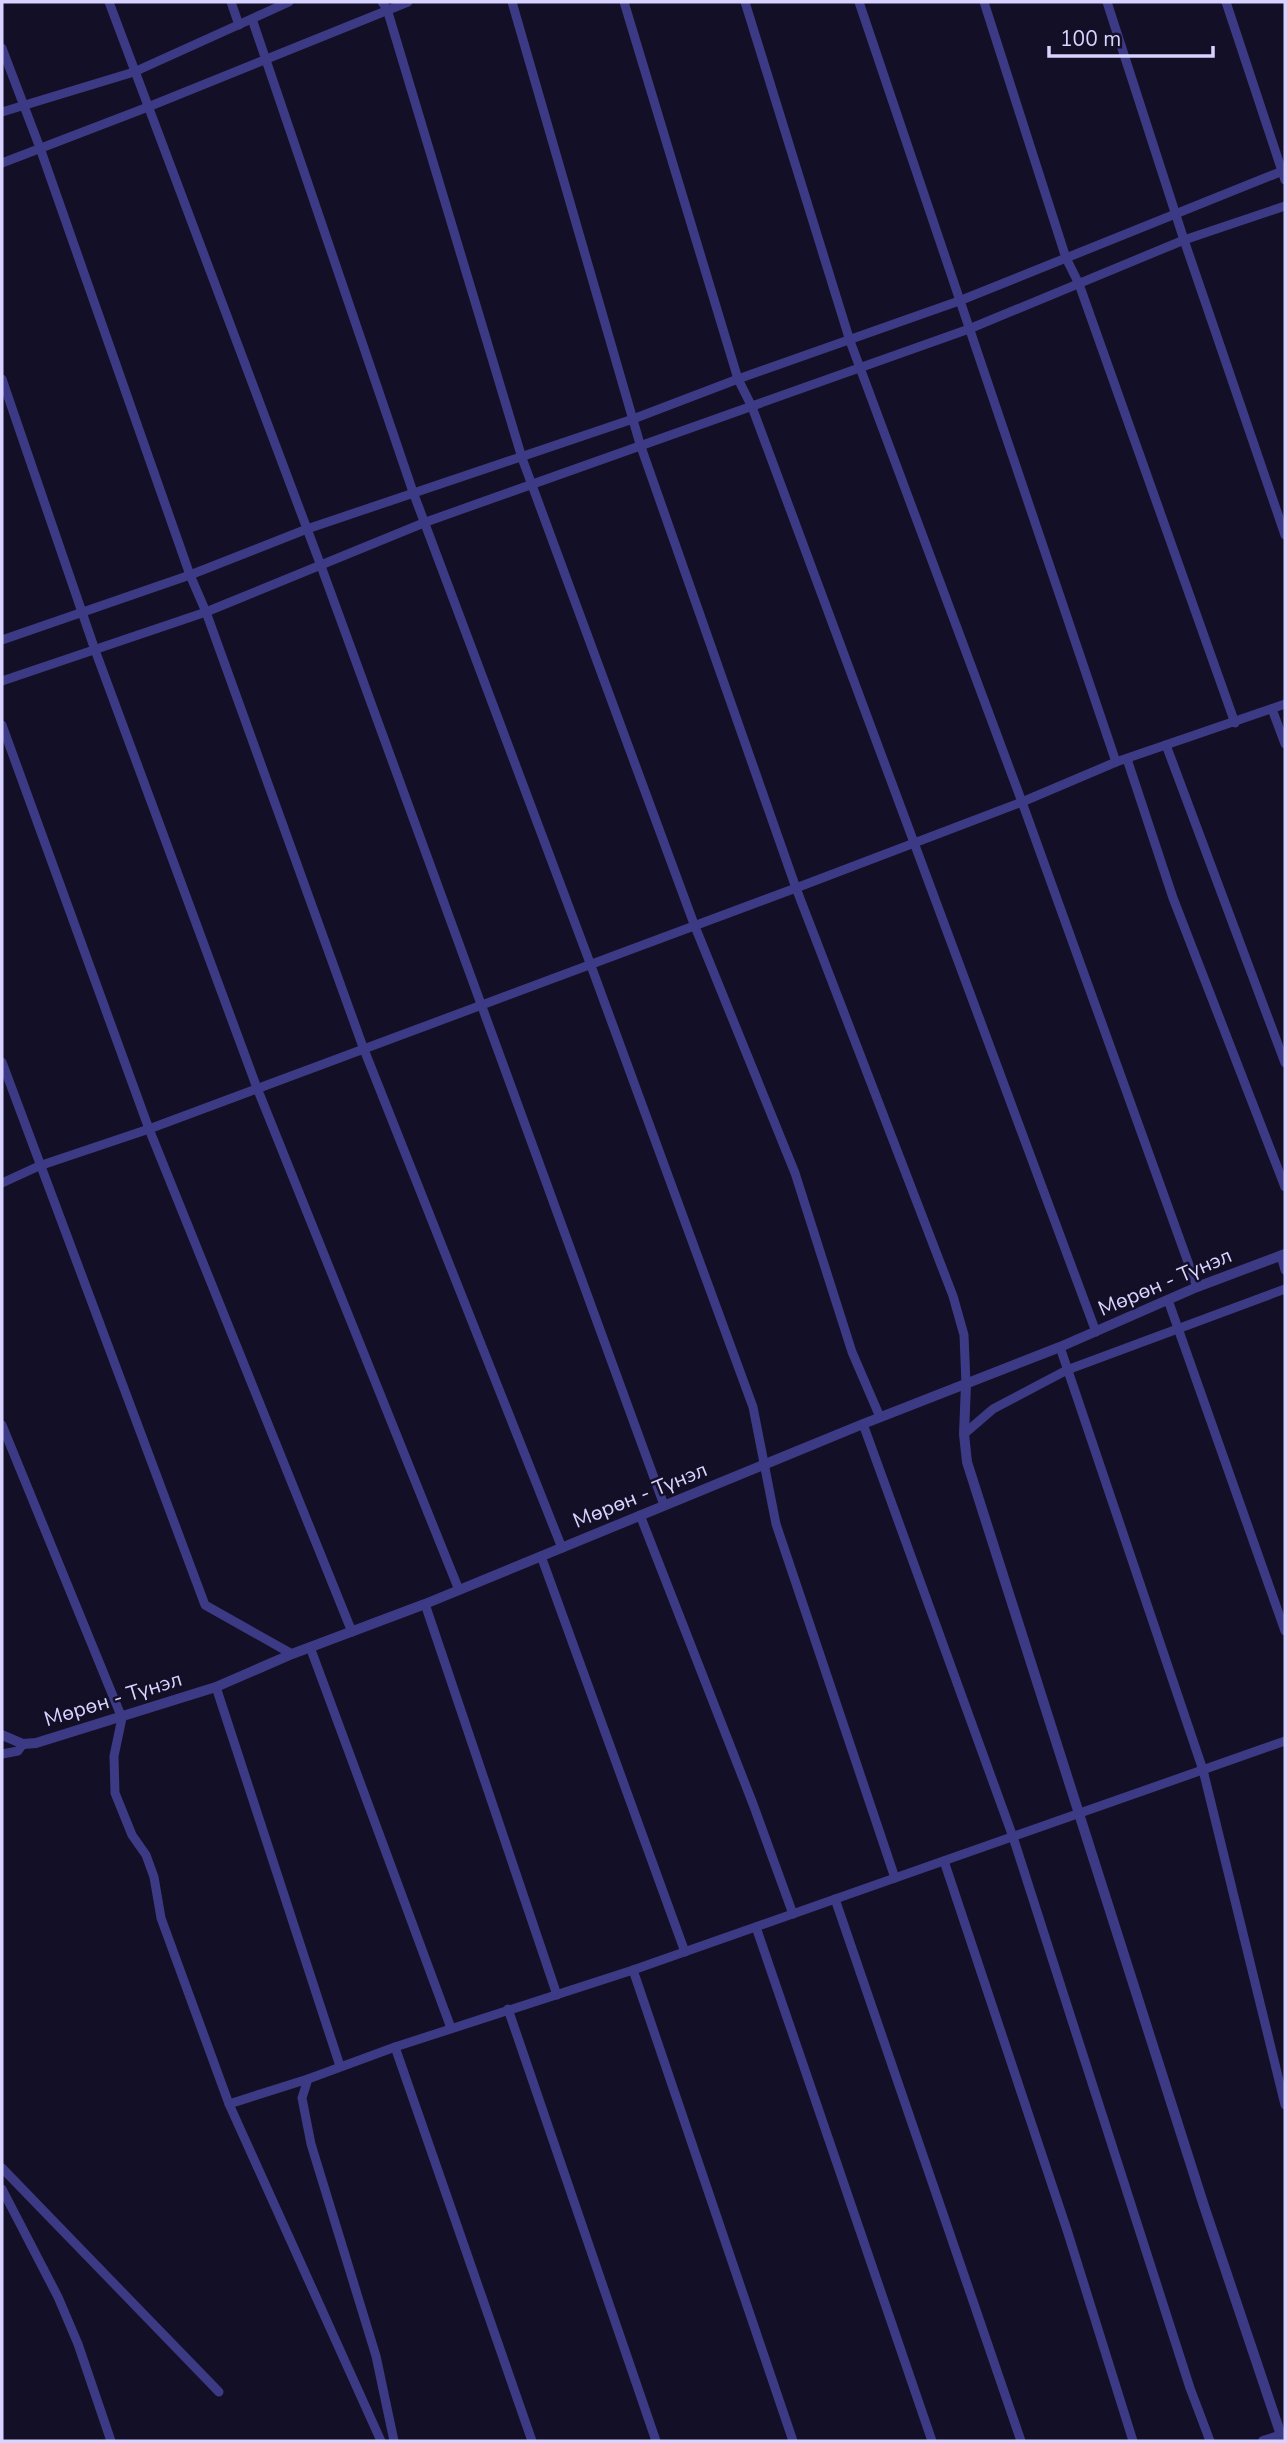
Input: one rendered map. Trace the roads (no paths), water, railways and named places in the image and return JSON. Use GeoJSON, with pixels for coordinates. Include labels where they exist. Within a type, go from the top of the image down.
{"type":"FeatureCollection","features":[{"type":"Feature","properties":{"kind":"street"},"geometry":{"type":"LineString","coordinates":[[109,2],[321,566],[663,1505]]}},
{"type":"Feature","properties":{"kind":"street"},"geometry":{"type":"LineString","coordinates":[[231,2],[239,25]]}},
{"type":"Feature","properties":{"kind":"street"},"geometry":{"type":"LineString","coordinates":[[2,112],[134,72],[289,2]]}},
{"type":"Feature","properties":{"kind":"street"},"geometry":{"type":"LineString","coordinates":[[2,163],[266,59],[384,5],[408,2]]}},
{"type":"Feature","properties":{"kind":"street"},"geometry":{"type":"LineString","coordinates":[[512,2],[640,444],[796,888],[953,1296],[964,1335],[964,1434],[967,1462],[1204,2206],[1283,2437],[1263,2441]]}},
{"type":"Feature","properties":{"kind":"street"},"geometry":{"type":"LineString","coordinates":[[624,2],[738,379],[752,407],[1096,1332]]}},
{"type":"Feature","properties":{"kind":"street"},"geometry":{"type":"LineString","coordinates":[[744,2],[850,341],[1022,802],[1197,1287]]}},
{"type":"Feature","properties":{"kind":"street"},"geometry":{"type":"LineString","coordinates":[[859,2],[1116,762]]}},
{"type":"Feature","properties":{"kind":"street"},"geometry":{"type":"LineString","coordinates":[[984,2],[1066,258],[1080,284],[1235,723]]}},
{"type":"Feature","properties":{"kind":"street"},"geometry":{"type":"LineString","coordinates":[[1107,2],[1184,240],[1285,535]]}},
{"type":"Feature","properties":{"kind":"street"},"geometry":{"type":"LineString","coordinates":[[2,640],[190,575],[307,529],[522,458],[850,341],[1284,174],[1226,2]]}},
{"type":"Feature","properties":{"kind":"street"},"geometry":{"type":"LineString","coordinates":[[384,5],[522,458],[694,925],[795,1173],[852,1352],[880,1418]]}},
{"type":"Feature","properties":{"kind":"street"},"geometry":{"type":"LineString","coordinates":[[252,19],[413,492],[753,1407],[776,1524],[895,1878]]}},
{"type":"Feature","properties":{"kind":"street"},"geometry":{"type":"LineString","coordinates":[[2,48],[40,148],[190,575],[206,612],[363,1047],[562,1548]]}},
{"type":"Feature","properties":{"kind":"street"},"geometry":{"type":"LineString","coordinates":[[2,681],[206,612],[426,522],[640,444],[969,330],[1184,240],[1285,206]]}},
{"type":"Feature","properties":{"kind":"street"},"geometry":{"type":"LineString","coordinates":[[2,379],[94,650],[257,1088],[459,1590]]}},
{"type":"Feature","properties":{"kind":"street"},"geometry":{"type":"LineString","coordinates":[[2,1183],[39,1166],[149,1129],[363,1047],[796,888],[1022,802],[1116,762],[1285,704]]}},
{"type":"Feature","properties":{"kind":"street"},"geometry":{"type":"LineString","coordinates":[[1272,709],[1285,744]]}},
{"type":"Feature","properties":{"kind":"street"},"geometry":{"type":"LineString","coordinates":[[2,725],[149,1129],[352,1632]]}},
{"type":"Feature","properties":{"kind":"street"},"geometry":{"type":"LineString","coordinates":[[1166,745],[1285,1063]]}},
{"type":"Feature","properties":{"kind":"street"},"geometry":{"type":"LineString","coordinates":[[1127,758],[1173,898],[1285,1187]]}},
{"type":"Feature","properties":{"kind":"street"},"geometry":{"type":"LineString","coordinates":[[2,1062],[205,1605],[292,1654]]}},
{"type":"Feature","properties":{"kind":"street"},"geometry":{"type":"LineString","coordinates":[[1283,1255],[1285,1270]]}},
{"type":"Feature","properties":{"kind":"street","name":"Мөрөн - Түнэл"},"geometry":{"type":"LineString","coordinates":[[2,1735],[23,1744],[36,1743],[216,1687],[863,1424],[1060,1348],[1197,1287],[1283,1255]]}},
{"type":"Feature","properties":{"kind":"street"},"geometry":{"type":"LineString","coordinates":[[964,1434],[992,1409],[1068,1370],[1285,1289]]}},
{"type":"Feature","properties":{"kind":"street"},"geometry":{"type":"LineString","coordinates":[[1168,1300],[1285,1631]]}},
{"type":"Feature","properties":{"kind":"street"},"geometry":{"type":"LineString","coordinates":[[1060,1348],[1203,1770],[1285,2105]]}},
{"type":"Feature","properties":{"kind":"street"},"geometry":{"type":"LineString","coordinates":[[863,1424],[1013,1837],[1190,2388],[1210,2441]]}},
{"type":"Feature","properties":{"kind":"street"},"geometry":{"type":"LineString","coordinates":[[2,1425],[122,1718],[114,1756],[115,1793],[132,1835],[146,1855],[154,1877],[161,1918],[229,2104],[381,2441]]}},
{"type":"Feature","properties":{"kind":"street"},"geometry":{"type":"LineString","coordinates":[[640,1515],[793,1914]]}},
{"type":"Feature","properties":{"kind":"street"},"geometry":{"type":"LineString","coordinates":[[541,1556],[685,1952]]}},
{"type":"Feature","properties":{"kind":"street"},"geometry":{"type":"LineString","coordinates":[[425,1604],[557,1995]]}},
{"type":"Feature","properties":{"kind":"street"},"geometry":{"type":"LineString","coordinates":[[310,1647],[451,2028]]}},
{"type":"Feature","properties":{"kind":"street"},"geometry":{"type":"LineString","coordinates":[[216,1687],[340,2066]]}},
{"type":"Feature","properties":{"kind":"street"},"geometry":{"type":"LineString","coordinates":[[229,2104],[508,2009],[633,1970],[1285,1741]]}},
{"type":"Feature","properties":{"kind":"street"},"geometry":{"type":"LineString","coordinates":[[2,1754],[18,1751],[23,1744]]}},
{"type":"Feature","properties":{"kind":"street"},"geometry":{"type":"LineString","coordinates":[[944,1861],[1067,2230],[1133,2441]]}},
{"type":"Feature","properties":{"kind":"street"},"geometry":{"type":"LineString","coordinates":[[835,1899],[1021,2441]]}},
{"type":"Feature","properties":{"kind":"street"},"geometry":{"type":"LineString","coordinates":[[756,1927],[932,2441]]}},
{"type":"Feature","properties":{"kind":"street"},"geometry":{"type":"LineString","coordinates":[[633,1970],[793,2441]]}},
{"type":"Feature","properties":{"kind":"street"},"geometry":{"type":"LineString","coordinates":[[508,2009],[656,2441]]}},
{"type":"Feature","properties":{"kind":"street"},"geometry":{"type":"LineString","coordinates":[[395,2047],[532,2441]]}},
{"type":"Feature","properties":{"kind":"street"},"geometry":{"type":"LineString","coordinates":[[308,2079],[302,2098],[311,2144],[376,2356],[394,2441]]}},
{"type":"Feature","properties":{"kind":"street"},"geometry":{"type":"LineString","coordinates":[[2,2168],[219,2392]]}},
{"type":"Feature","properties":{"kind":"street"},"geometry":{"type":"LineString","coordinates":[[2,2189],[58,2297],[78,2344],[111,2441]]}}]}
